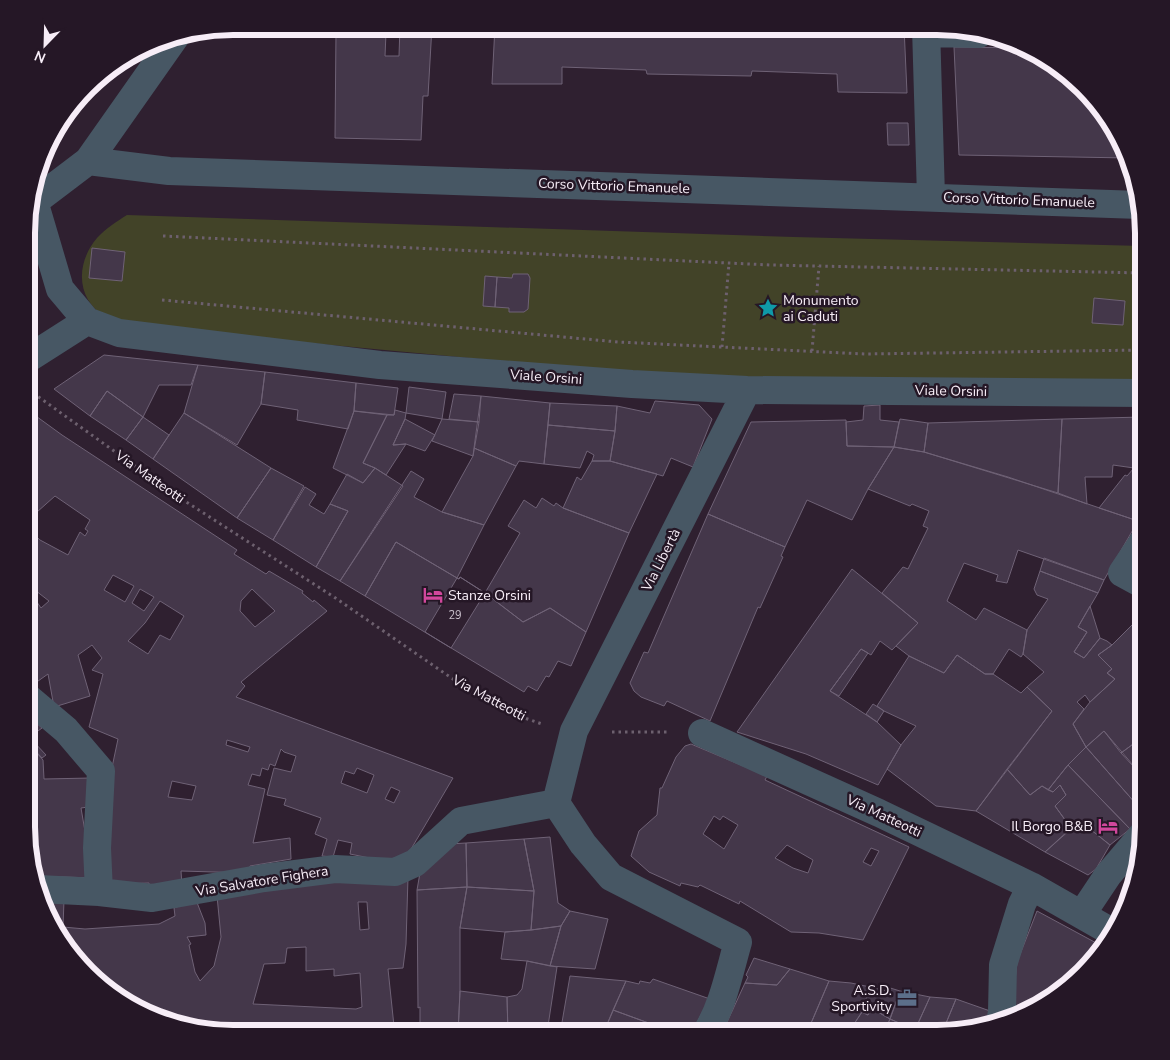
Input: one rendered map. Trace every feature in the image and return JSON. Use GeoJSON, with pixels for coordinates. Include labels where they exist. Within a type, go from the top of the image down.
{"type":"FeatureCollection","features":[{"type":"Feature","properties":{"kind":"street"},"geometry":{"type":"LineString","coordinates":[[926,35],[931,197]]}},
{"type":"Feature","properties":{"kind":"street"},"geometry":{"type":"LineString","coordinates":[[38,198],[88,161],[169,46]]}},
{"type":"Feature","properties":{"kind":"street","name":"Corso Vittorio Emanuele"},"geometry":{"type":"LineString","coordinates":[[88,161],[169,172],[1133,205]]}},
{"type":"Feature","properties":{"kind":"street","name":"Viale Orsini"},"geometry":{"type":"LineString","coordinates":[[36,215],[60,290],[87,321],[120,333],[380,365],[622,383],[747,390],[1135,393]]}},
{"type":"Feature","properties":{"kind":"street"},"geometry":{"type":"LineString","coordinates":[[35,354],[87,321]]}},
{"type":"Feature","properties":{"kind":"street","name":"Via Libertà"},"geometry":{"type":"LineString","coordinates":[[556,803],[574,731],[747,390]]}},
{"type":"Feature","properties":{"kind":"street"},"geometry":{"type":"LineString","coordinates":[[35,704],[66,730],[101,771],[97,848],[99,892]]}},
{"type":"Feature","properties":{"kind":"street","name":"Via Matteotti"},"geometry":{"type":"LineString","coordinates":[[702,733],[880,813],[1031,886],[1106,929]]}},
{"type":"Feature","properties":{"kind":"street"},"geometry":{"type":"LineString","coordinates":[[556,803],[583,844],[611,877],[738,942],[721,1001],[711,1025]]}},
{"type":"Feature","properties":{"kind":"street","name":"Via Salvatore Fighera"},"geometry":{"type":"LineString","coordinates":[[45,889],[99,892],[152,898],[264,878],[335,869],[395,872],[415,863],[460,821],[556,803]]}},
{"type":"Feature","properties":{"kind":"street"},"geometry":{"type":"LineString","coordinates":[[1082,914],[1108,875],[1134,844]]}},
{"type":"Feature","properties":{"kind":"street"},"geometry":{"type":"LineString","coordinates":[[1002,1014],[1003,966],[1022,904],[1031,886]]}},
{"type":"Feature","properties":{"kind":"path"},"geometry":{"type":"LineString","coordinates":[[163,236],[729,263],[1135,274]]}},
{"type":"Feature","properties":{"kind":"path"},"geometry":{"type":"LineString","coordinates":[[722,348],[729,263]]}},
{"type":"Feature","properties":{"kind":"path"},"geometry":{"type":"LineString","coordinates":[[812,351],[819,266]]}},
{"type":"Feature","properties":{"kind":"path"},"geometry":{"type":"LineString","coordinates":[[162,300],[618,342],[722,348],[865,354],[1135,350]]}},
{"type":"Feature","properties":{"kind":"path","name":"Via Matteotti"},"geometry":{"type":"LineString","coordinates":[[35,394],[177,496],[334,597],[466,688],[513,714],[545,725],[574,731],[702,733]]}},
{"type":"Feature","properties":{"kind":"green space"},"geometry":{"type":"Polygon","coordinates":[[[127,215],[794,237],[1135,246],[1135,381],[767,386],[128,326],[107,318],[97,310],[89,302],[84,292],[82,281],[82,270],[90,248],[97,238],[111,225],[127,215]]]}},
{"type":"Feature","properties":{"kind":"building"},"geometry":{"type":"Polygon","coordinates":[[[336,35],[386,35],[385,56],[399,56],[400,35],[431,35],[428,96],[423,96],[421,140],[335,138],[336,35]]]}},
{"type":"Feature","properties":{"kind":"building"},"geometry":{"type":"Polygon","coordinates":[[[495,35],[904,35],[907,93],[838,92],[837,74],[752,71],[751,76],[647,74],[646,70],[562,67],[562,84],[492,84],[495,35]]]}},
{"type":"Feature","properties":{"kind":"building"},"geometry":{"type":"Polygon","coordinates":[[[954,47],[1006,48],[1025,55],[1047,68],[1068,84],[1086,102],[1102,123],[1120,158],[959,155],[954,47]]]}},
{"type":"Feature","properties":{"kind":"building"},"geometry":{"type":"Polygon","coordinates":[[[887,123],[908,123],[909,145],[888,145],[887,123]]]}},
{"type":"Feature","properties":{"kind":"building"},"geometry":{"type":"Polygon","coordinates":[[[92,248],[125,252],[122,281],[89,278],[92,248]]]}},
{"type":"Feature","properties":{"kind":"building"},"geometry":{"type":"Polygon","coordinates":[[[513,274],[528,274],[530,278],[528,309],[524,312],[509,312],[509,308],[495,307],[497,277],[512,278],[513,274]]]}},
{"type":"Feature","properties":{"kind":"building"},"geometry":{"type":"Polygon","coordinates":[[[485,276],[497,277],[495,307],[483,306],[485,276]]]}},
{"type":"Feature","properties":{"kind":"building"},"geometry":{"type":"Polygon","coordinates":[[[1094,298],[1125,301],[1123,325],[1092,323],[1094,298]]]}},
{"type":"Feature","properties":{"kind":"building"},"geometry":{"type":"Polygon","coordinates":[[[104,355],[198,365],[191,385],[159,385],[143,417],[107,391],[90,416],[54,389],[104,355]]]}},
{"type":"Feature","properties":{"kind":"building"},"geometry":{"type":"Polygon","coordinates":[[[198,365],[265,372],[261,404],[237,445],[184,413],[198,365]]]}},
{"type":"Feature","properties":{"kind":"building"},"geometry":{"type":"Polygon","coordinates":[[[265,372],[356,383],[354,411],[348,429],[297,420],[298,410],[261,404],[265,372]]]}},
{"type":"Feature","properties":{"kind":"building"},"geometry":{"type":"Polygon","coordinates":[[[356,383],[398,388],[394,415],[354,411],[356,383]]]}},
{"type":"Feature","properties":{"kind":"building"},"geometry":{"type":"Polygon","coordinates":[[[409,387],[446,392],[442,419],[406,413],[409,387]]]}},
{"type":"Feature","properties":{"kind":"building"},"geometry":{"type":"Polygon","coordinates":[[[107,391],[143,417],[126,440],[90,416],[107,391]]]}},
{"type":"Feature","properties":{"kind":"building"},"geometry":{"type":"Polygon","coordinates":[[[454,394],[481,396],[479,422],[449,419],[454,394]]]}},
{"type":"Feature","properties":{"kind":"building"},"geometry":{"type":"Polygon","coordinates":[[[481,396],[550,403],[544,464],[519,461],[516,466],[474,448],[481,396]]]}},
{"type":"Feature","properties":{"kind":"building"},"geometry":{"type":"Polygon","coordinates":[[[655,401],[699,405],[712,419],[693,467],[671,458],[663,476],[610,461],[617,406],[650,413],[655,401]]]}},
{"type":"Feature","properties":{"kind":"building"},"geometry":{"type":"Polygon","coordinates":[[[550,403],[617,406],[615,431],[548,425],[550,403]]]}},
{"type":"Feature","properties":{"kind":"building"},"geometry":{"type":"Polygon","coordinates":[[[880,405],[880,420],[899,422],[894,447],[847,446],[846,422],[863,420],[864,406],[880,405]]]}},
{"type":"Feature","properties":{"kind":"building"},"geometry":{"type":"Polygon","coordinates":[[[395,410],[406,413],[393,445],[406,444],[386,475],[363,463],[387,415],[394,415],[395,410]]]}},
{"type":"Feature","properties":{"kind":"building"},"geometry":{"type":"Polygon","coordinates":[[[354,411],[387,415],[363,463],[375,468],[363,483],[333,468],[354,411]]]}},
{"type":"Feature","properties":{"kind":"building"},"geometry":{"type":"Polygon","coordinates":[[[184,413],[271,468],[237,518],[153,459],[184,413]]]}},
{"type":"Feature","properties":{"kind":"building"},"geometry":{"type":"Polygon","coordinates":[[[35,415],[237,550],[234,554],[266,574],[269,571],[303,591],[302,593],[327,611],[241,682],[245,686],[236,697],[453,778],[404,861],[389,862],[350,854],[352,843],[338,840],[333,857],[322,856],[327,839],[315,834],[321,818],[284,805],[286,799],[267,795],[274,768],[291,772],[296,756],[281,749],[275,766],[270,764],[268,770],[262,768],[260,776],[252,774],[248,785],[265,789],[253,843],[290,838],[291,859],[250,866],[249,873],[181,871],[182,886],[149,885],[149,883],[119,884],[107,881],[110,777],[118,739],[89,727],[103,674],[92,670],[102,658],[92,645],[78,655],[90,696],[54,707],[48,674],[35,683],[35,599],[41,608],[49,601],[35,590],[35,535],[68,555],[80,532],[85,536],[88,531],[85,529],[90,520],[55,496],[35,514],[35,480],[38,477],[35,474],[35,415]],[[113,575],[104,590],[125,602],[134,586],[113,575]],[[140,589],[132,603],[144,611],[154,597],[140,589]],[[252,589],[241,601],[240,611],[255,627],[275,611],[252,589]],[[160,601],[145,623],[128,641],[148,654],[160,635],[170,640],[184,616],[160,601]],[[227,740],[226,745],[248,752],[250,747],[227,740]],[[357,768],[354,774],[345,771],[341,783],[367,793],[374,775],[357,768]],[[172,781],[168,797],[192,800],[196,786],[172,781]],[[391,787],[385,799],[394,803],[400,791],[391,787]]]}},
{"type":"Feature","properties":{"kind":"building"},"geometry":{"type":"Polygon","coordinates":[[[143,417],[169,435],[153,459],[126,440],[143,417]]]}},
{"type":"Feature","properties":{"kind":"building"},"geometry":{"type":"Polygon","coordinates":[[[1135,417],[1135,520],[1099,508],[1125,475],[1127,476],[1134,468],[1113,465],[1112,477],[1085,477],[1087,504],[1058,493],[1062,419],[1135,417]]]}},
{"type":"Feature","properties":{"kind":"building"},"geometry":{"type":"Polygon","coordinates":[[[405,419],[435,435],[425,451],[406,444],[393,445],[405,419]]]}},
{"type":"Feature","properties":{"kind":"building"},"geometry":{"type":"Polygon","coordinates":[[[442,419],[479,422],[473,456],[432,441],[442,419]]]}},
{"type":"Feature","properties":{"kind":"building"},"geometry":{"type":"Polygon","coordinates":[[[900,419],[928,423],[924,452],[894,447],[900,419]]]}},
{"type":"Feature","properties":{"kind":"building"},"geometry":{"type":"Polygon","coordinates":[[[1062,419],[1058,493],[924,452],[928,423],[1062,419]]]}},
{"type":"Feature","properties":{"kind":"building"},"geometry":{"type":"Polygon","coordinates":[[[846,420],[847,446],[894,447],[868,489],[852,520],[807,500],[785,547],[708,514],[751,422],[846,420]]]}},
{"type":"Feature","properties":{"kind":"building"},"geometry":{"type":"Polygon","coordinates":[[[548,425],[615,431],[610,461],[592,461],[594,455],[587,451],[580,468],[544,464],[548,425]]]}},
{"type":"Feature","properties":{"kind":"building"},"geometry":{"type":"Polygon","coordinates":[[[894,447],[924,452],[1008,477],[1135,520],[1135,526],[1104,580],[1018,550],[1007,583],[996,581],[998,575],[964,563],[947,601],[976,620],[984,608],[1027,630],[1023,654],[1021,657],[1009,649],[993,674],[985,674],[957,655],[944,673],[909,656],[896,646],[918,623],[882,593],[903,567],[908,569],[928,528],[923,526],[929,511],[912,504],[910,506],[868,489],[894,447]]]}},
{"type":"Feature","properties":{"kind":"building"},"geometry":{"type":"Polygon","coordinates":[[[474,448],[516,466],[484,525],[442,512],[473,456],[474,448]]]}},
{"type":"Feature","properties":{"kind":"building"},"geometry":{"type":"Polygon","coordinates":[[[592,461],[610,461],[657,474],[629,533],[563,508],[577,477],[581,480],[592,461]]]}},
{"type":"Feature","properties":{"kind":"building"},"geometry":{"type":"Polygon","coordinates":[[[271,468],[304,486],[273,540],[237,518],[271,468]]]}},
{"type":"Feature","properties":{"kind":"building"},"geometry":{"type":"Polygon","coordinates":[[[375,468],[403,486],[340,581],[316,567],[348,511],[330,504],[347,474],[363,483],[375,468]]]}},
{"type":"Feature","properties":{"kind":"building"},"geometry":{"type":"Polygon","coordinates":[[[411,471],[424,479],[414,497],[442,512],[484,525],[457,578],[396,542],[365,596],[340,581],[411,471]]]}},
{"type":"Feature","properties":{"kind":"building"},"geometry":{"type":"Polygon","coordinates":[[[305,487],[316,494],[309,505],[324,514],[330,504],[348,511],[316,567],[273,540],[305,487]]]}},
{"type":"Feature","properties":{"kind":"building"},"geometry":{"type":"Polygon","coordinates":[[[542,498],[554,506],[556,503],[563,508],[629,533],[586,632],[550,608],[523,622],[485,593],[520,533],[508,526],[524,500],[536,508],[542,498]]]}},
{"type":"Feature","properties":{"kind":"building"},"geometry":{"type":"Polygon","coordinates":[[[708,514],[785,547],[781,556],[783,557],[760,608],[758,607],[710,721],[667,701],[664,706],[641,697],[634,691],[630,683],[644,652],[648,653],[708,514]]]}},
{"type":"Feature","properties":{"kind":"building"},"geometry":{"type":"Polygon","coordinates":[[[396,542],[457,578],[459,579],[460,577],[485,593],[523,622],[550,608],[586,632],[571,666],[558,661],[549,677],[546,676],[537,691],[528,686],[524,692],[365,596],[396,542]]]}},
{"type":"Feature","properties":{"kind":"building"},"geometry":{"type":"Polygon","coordinates":[[[1044,558],[1104,580],[1098,593],[1040,571],[1044,558]]]}},
{"type":"Feature","properties":{"kind":"building"},"geometry":{"type":"Polygon","coordinates":[[[852,569],[918,623],[892,650],[880,641],[871,655],[861,649],[830,691],[877,722],[901,745],[878,785],[806,754],[737,732],[852,569]]]}},
{"type":"Feature","properties":{"kind":"building"},"geometry":{"type":"Polygon","coordinates":[[[1040,571],[1098,593],[1078,627],[1087,632],[1074,652],[1084,658],[1100,638],[1107,641],[1112,645],[1098,655],[1112,669],[1107,673],[1115,679],[1090,702],[1085,695],[1077,702],[1084,709],[1073,724],[1086,747],[1068,765],[1048,790],[1042,786],[1030,795],[1007,769],[1052,711],[1027,687],[1044,672],[1023,654],[1027,630],[1048,599],[1037,595],[1034,589],[1040,571]]]}},
{"type":"Feature","properties":{"kind":"building"},"geometry":{"type":"Polygon","coordinates":[[[460,577],[485,593],[451,648],[425,632],[457,578],[459,579],[460,577]]]}},
{"type":"Feature","properties":{"kind":"building"},"geometry":{"type":"Polygon","coordinates":[[[1090,606],[1100,638],[1084,658],[1074,652],[1087,632],[1078,627],[1090,606]]]}},
{"type":"Feature","properties":{"kind":"building"},"geometry":{"type":"Polygon","coordinates":[[[1134,623],[1135,743],[1121,753],[1104,731],[1086,747],[1073,724],[1090,702],[1115,679],[1107,673],[1112,669],[1098,655],[1112,645],[1134,623]]]}},
{"type":"Feature","properties":{"kind":"building"},"geometry":{"type":"Polygon","coordinates":[[[861,649],[868,653],[839,696],[830,691],[861,649]]]}},
{"type":"Feature","properties":{"kind":"building"},"geometry":{"type":"Polygon","coordinates":[[[957,655],[985,674],[993,674],[1021,693],[1027,687],[1052,711],[976,811],[936,806],[887,769],[901,745],[916,726],[877,706],[909,656],[944,673],[957,655]]]}},
{"type":"Feature","properties":{"kind":"building"},"geometry":{"type":"Polygon","coordinates":[[[873,704],[884,711],[877,722],[866,714],[873,704]]]}},
{"type":"Feature","properties":{"kind":"building"},"geometry":{"type":"Polygon","coordinates":[[[35,722],[42,728],[35,733],[35,722]]]}},
{"type":"Feature","properties":{"kind":"building"},"geometry":{"type":"Polygon","coordinates":[[[1104,731],[1135,767],[1135,803],[1086,747],[1104,731]]]}},
{"type":"Feature","properties":{"kind":"building"},"geometry":{"type":"Polygon","coordinates":[[[35,743],[46,755],[42,758],[35,750],[35,743]]]}},
{"type":"Feature","properties":{"kind":"building"},"geometry":{"type":"Polygon","coordinates":[[[1135,743],[1135,768],[1121,753],[1135,743]]]}},
{"type":"Feature","properties":{"kind":"building"},"geometry":{"type":"Polygon","coordinates":[[[691,744],[767,776],[765,780],[909,847],[863,940],[819,933],[791,932],[740,901],[739,904],[700,885],[698,887],[681,883],[680,886],[649,872],[631,856],[639,831],[657,815],[660,788],[662,788],[676,757],[685,746],[691,744]],[[714,816],[703,834],[724,849],[738,825],[723,816],[720,820],[714,816]],[[787,845],[775,858],[793,868],[808,873],[813,860],[787,845]],[[871,848],[863,862],[871,866],[879,851],[871,848]]]}},
{"type":"Feature","properties":{"kind":"building"},"geometry":{"type":"Polygon","coordinates":[[[1086,747],[1135,803],[1135,825],[1130,829],[1068,765],[1086,747]]]}},
{"type":"Feature","properties":{"kind":"building"},"geometry":{"type":"Polygon","coordinates":[[[35,751],[43,760],[44,779],[91,778],[88,807],[81,808],[93,878],[42,876],[35,840],[35,751]]]}},
{"type":"Feature","properties":{"kind":"building"},"geometry":{"type":"Polygon","coordinates":[[[1068,765],[1130,829],[1110,845],[1080,821],[1071,828],[1055,806],[1066,795],[1060,785],[1053,792],[1048,790],[1068,765]]]}},
{"type":"Feature","properties":{"kind":"building"},"geometry":{"type":"Polygon","coordinates":[[[1007,769],[1030,795],[1042,786],[1053,792],[1060,785],[1066,795],[1055,806],[1071,828],[1045,852],[976,811],[1007,769]]]}},
{"type":"Feature","properties":{"kind":"building"},"geometry":{"type":"Polygon","coordinates":[[[1080,821],[1110,845],[1096,869],[1088,875],[1045,852],[1080,821]]]}},
{"type":"Feature","properties":{"kind":"building"},"geometry":{"type":"Polygon","coordinates":[[[550,837],[558,903],[570,911],[561,926],[531,930],[534,891],[524,839],[550,837]]]}},
{"type":"Feature","properties":{"kind":"building"},"geometry":{"type":"Polygon","coordinates":[[[524,839],[534,891],[467,887],[466,843],[524,839]]]}},
{"type":"Feature","properties":{"kind":"building"},"geometry":{"type":"Polygon","coordinates":[[[466,843],[467,887],[417,890],[421,867],[449,844],[466,843]]]}},
{"type":"Feature","properties":{"kind":"building"},"geometry":{"type":"Polygon","coordinates":[[[408,877],[406,944],[403,968],[388,969],[394,1025],[220,1025],[194,1021],[157,1010],[123,992],[102,976],[84,958],[68,937],[49,901],[64,900],[63,927],[85,929],[159,924],[175,916],[174,908],[196,900],[205,923],[206,935],[187,937],[191,944],[189,945],[195,972],[200,981],[214,966],[221,937],[217,896],[321,882],[408,877]],[[358,902],[360,930],[369,929],[367,902],[358,902]],[[306,947],[287,948],[285,963],[264,964],[253,1004],[356,1009],[362,1007],[360,973],[334,976],[334,969],[306,971],[306,947]]]}},
{"type":"Feature","properties":{"kind":"building"},"geometry":{"type":"Polygon","coordinates":[[[467,887],[460,928],[458,1025],[420,1025],[420,1007],[418,1008],[417,890],[467,887]]]}},
{"type":"Feature","properties":{"kind":"building"},"geometry":{"type":"Polygon","coordinates":[[[467,887],[534,891],[531,930],[505,932],[460,928],[467,887]]]}},
{"type":"Feature","properties":{"kind":"building"},"geometry":{"type":"Polygon","coordinates":[[[570,911],[608,919],[595,969],[550,966],[561,926],[570,911]]]}},
{"type":"Feature","properties":{"kind":"building"},"geometry":{"type":"Polygon","coordinates":[[[1037,911],[1097,944],[1086,958],[1058,984],[1025,1005],[1012,1010],[1017,962],[1037,911]]]}},
{"type":"Feature","properties":{"kind":"building"},"geometry":{"type":"Polygon","coordinates":[[[561,926],[550,966],[527,961],[501,959],[505,932],[561,926]]]}},
{"type":"Feature","properties":{"kind":"building"},"geometry":{"type":"Polygon","coordinates":[[[754,958],[790,969],[777,985],[745,983],[748,977],[746,975],[754,958]]]}},
{"type":"Feature","properties":{"kind":"building"},"geometry":{"type":"Polygon","coordinates":[[[527,961],[557,967],[548,1025],[508,1025],[507,997],[517,995],[522,989],[527,961]]]}},
{"type":"Feature","properties":{"kind":"building"},"geometry":{"type":"Polygon","coordinates":[[[790,969],[829,981],[809,1025],[726,1025],[745,983],[777,985],[790,969]]]}},
{"type":"Feature","properties":{"kind":"building"},"geometry":{"type":"Polygon","coordinates":[[[570,976],[626,981],[607,1025],[562,1025],[570,976]]]}},
{"type":"Feature","properties":{"kind":"building"},"geometry":{"type":"Polygon","coordinates":[[[653,979],[710,999],[695,1025],[654,1025],[613,1010],[626,981],[639,984],[640,981],[650,983],[653,979]]]}},
{"type":"Feature","properties":{"kind":"building"},"geometry":{"type":"Polygon","coordinates":[[[829,981],[870,987],[862,1012],[853,1025],[809,1025],[829,981]]]}},
{"type":"Feature","properties":{"kind":"building"},"geometry":{"type":"Polygon","coordinates":[[[870,987],[887,991],[887,987],[900,991],[890,1019],[871,1008],[868,1015],[862,1012],[870,987]]]}},
{"type":"Feature","properties":{"kind":"building"},"geometry":{"type":"Polygon","coordinates":[[[460,991],[507,997],[508,1025],[458,1025],[460,991]]]}},
{"type":"Feature","properties":{"kind":"building"},"geometry":{"type":"Polygon","coordinates":[[[900,991],[930,997],[917,1025],[904,1025],[890,1019],[900,991]]]}},
{"type":"Feature","properties":{"kind":"building"},"geometry":{"type":"Polygon","coordinates":[[[930,997],[956,999],[945,1025],[917,1025],[930,997]]]}},
{"type":"Feature","properties":{"kind":"building"},"geometry":{"type":"Polygon","coordinates":[[[956,999],[993,1012],[993,1017],[988,1018],[945,1025],[956,999]]]}},
{"type":"Feature","properties":{"kind":"building"},"geometry":{"type":"Polygon","coordinates":[[[871,1008],[890,1019],[887,1025],[853,1025],[862,1012],[868,1015],[871,1008]]]}},
{"type":"Feature","properties":{"kind":"building"},"geometry":{"type":"Polygon","coordinates":[[[613,1010],[654,1025],[607,1025],[613,1010]]]}},
{"type":"Feature","properties":{"kind":"building"},"geometry":{"type":"Polygon","coordinates":[[[890,1019],[904,1025],[887,1025],[890,1019]]]}},
{"type":"Feature","properties":{"kind":"place","name":"Monumento ai Caduti"},"geometry":{"type":"Point","coordinates":[768,308]}},
{"type":"Feature","properties":{"kind":"place","name":"Stanze Orsini"},"geometry":{"type":"Point","coordinates":[433,595]}},
{"type":"Feature","properties":{"kind":"place","name":"Il Borgo B&B"},"geometry":{"type":"Point","coordinates":[1108,826]}},
{"type":"Feature","properties":{"kind":"place","name":"A.S.D. Sportivity"},"geometry":{"type":"Point","coordinates":[907,998]}}]}
